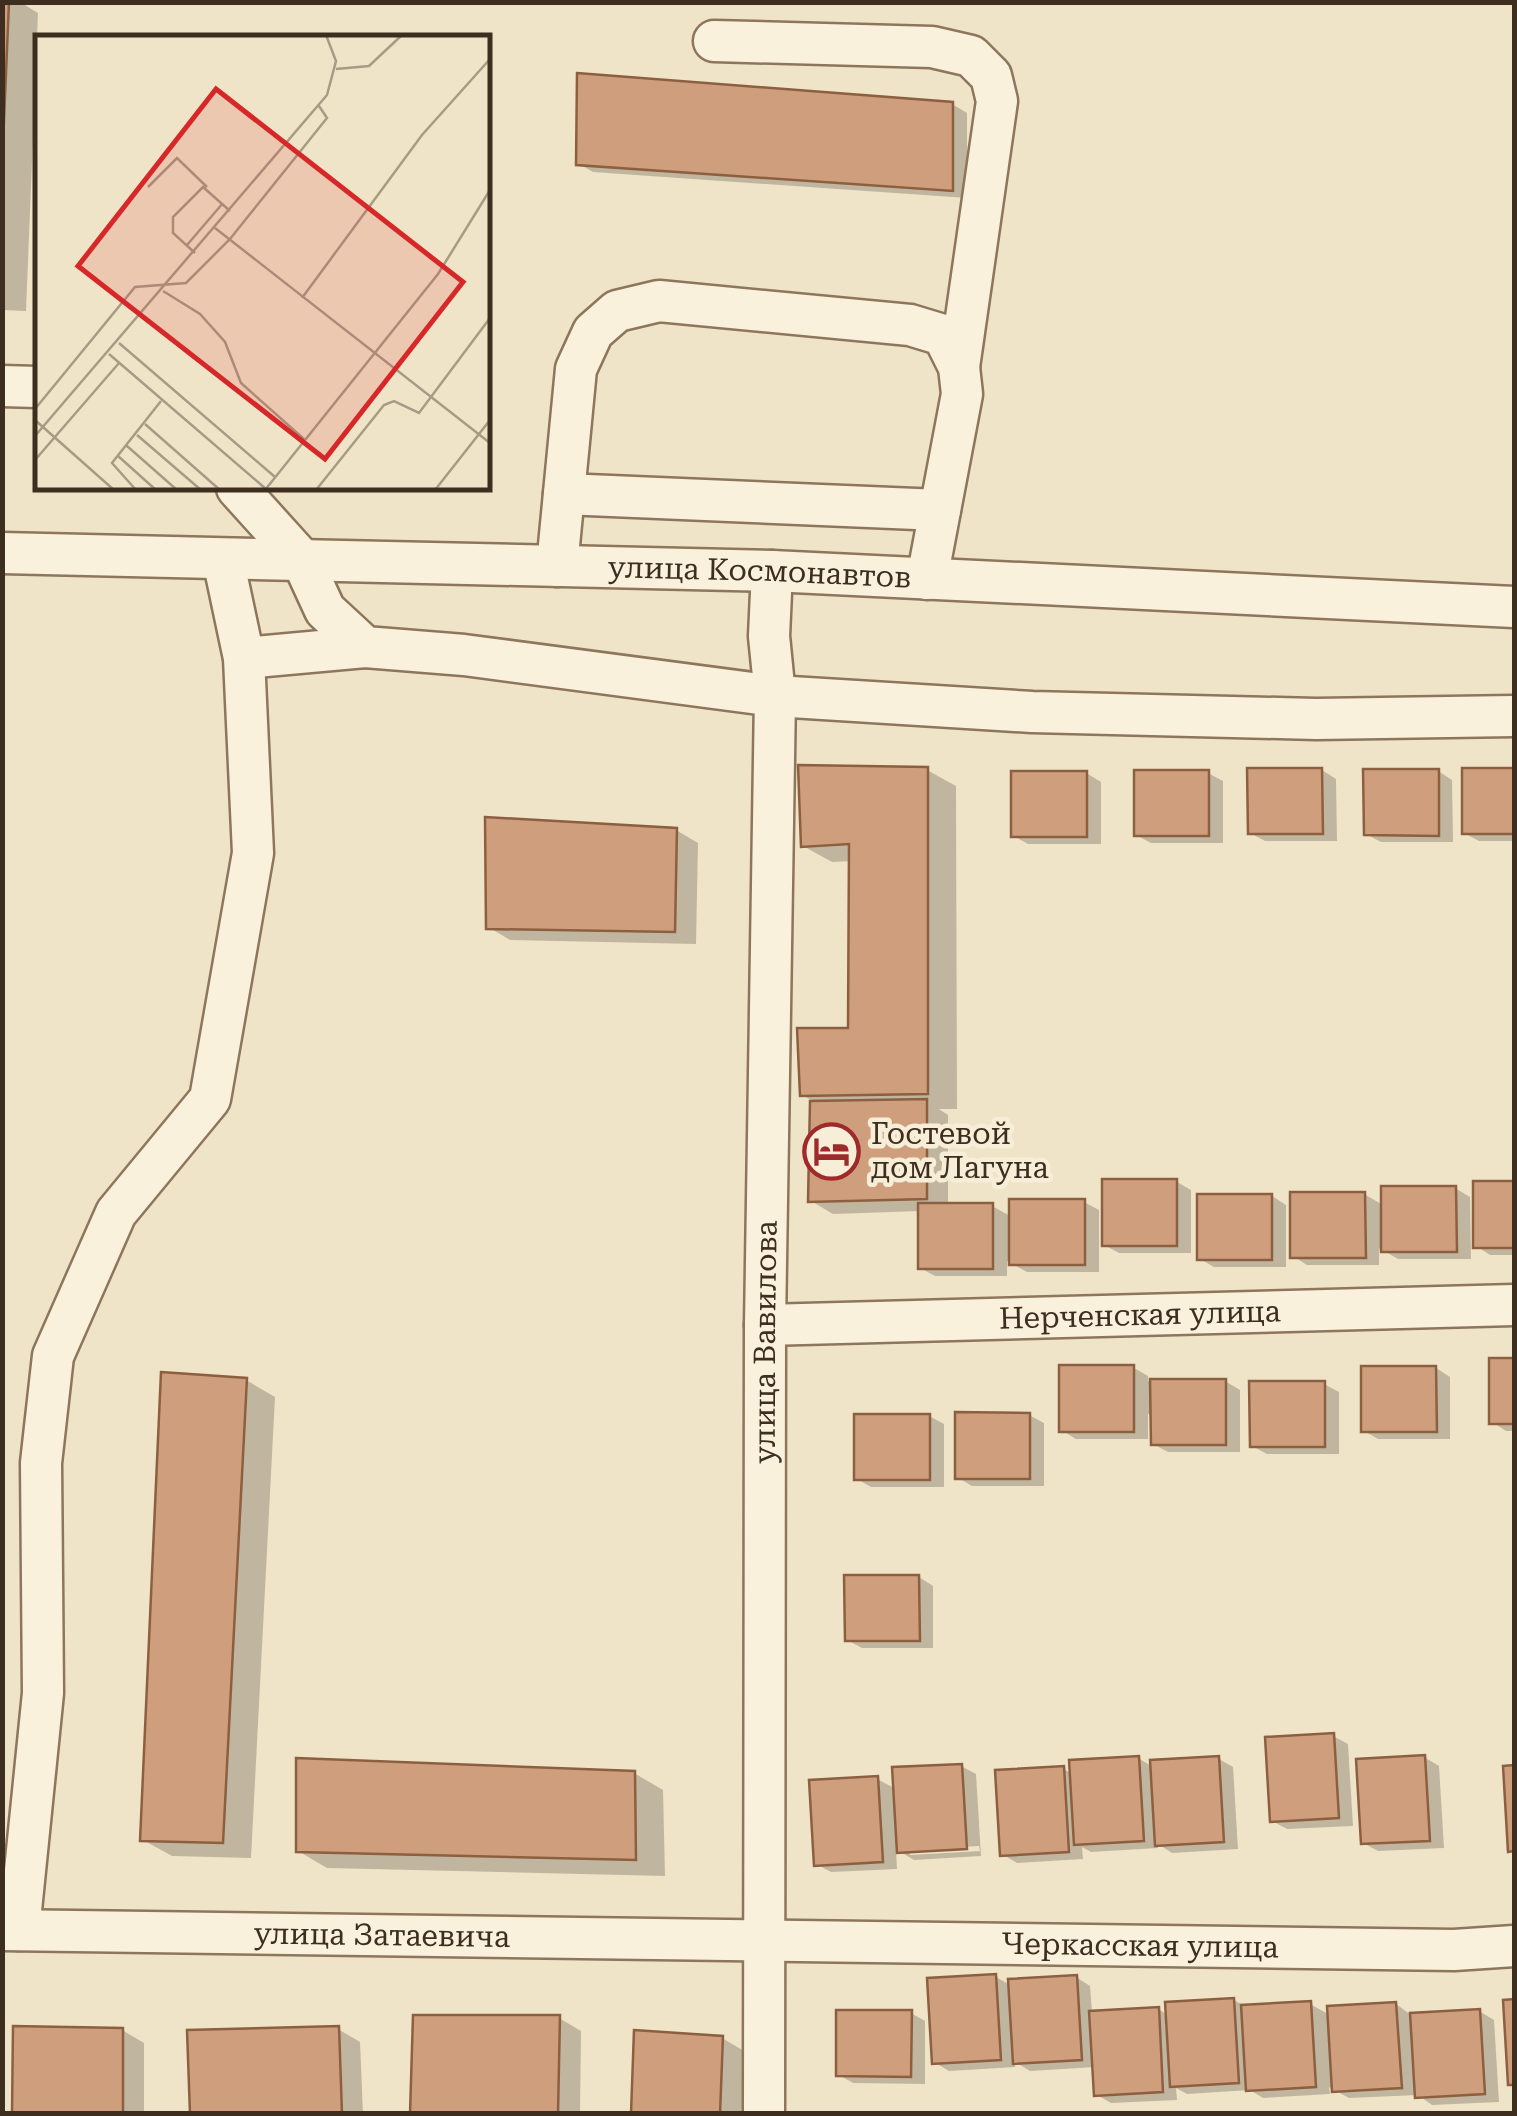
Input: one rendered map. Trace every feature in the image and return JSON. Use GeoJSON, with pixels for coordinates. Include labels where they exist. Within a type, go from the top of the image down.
{"type":"FeatureCollection","features":[{"type":"Feature","properties":{"kind":"street"},"geometry":{"type":"LineString","coordinates":[[714,40],[932,47],[970,56],[991,76],[997,101],[959,367],[962,394],[927,579]]}},
{"type":"Feature","properties":{"kind":"street"},"geometry":{"type":"LineString","coordinates":[[557,566],[576,369],[593,332],[617,310],[659,301],[910,325],[943,335],[959,367]]}},
{"type":"Feature","properties":{"kind":"street"},"geometry":{"type":"LineString","coordinates":[[2,386],[35,387]]}},
{"type":"Feature","properties":{"kind":"street"},"geometry":{"type":"LineString","coordinates":[[239,490],[302,560],[324,610],[365,647]]}},
{"type":"Feature","properties":{"kind":"street"},"geometry":{"type":"LineString","coordinates":[[564,494],[940,510]]}},
{"type":"Feature","properties":{"kind":"street","name":"улица Космонавтов"},"geometry":{"type":"LineString","coordinates":[[2,553],[772,571],[1514,607]]}},
{"type":"Feature","properties":{"kind":"street"},"geometry":{"type":"LineString","coordinates":[[11,1930],[43,1693],[42,1464],[53,1356],[116,1212],[210,1099],[253,852],[244,658],[223,559]]}},
{"type":"Feature","properties":{"kind":"street","name":"улица Вавилова"},"geometry":{"type":"LineString","coordinates":[[764,2114],[765,1325],[775,696],[769,636],[772,571]]}},
{"type":"Feature","properties":{"kind":"street"},"geometry":{"type":"LineString","coordinates":[[244,658],[365,647],[464,654],[775,696],[1032,712],[1316,719],[1514,716]]}},
{"type":"Feature","properties":{"kind":"street","name":"Нерченская улица"},"geometry":{"type":"LineString","coordinates":[[765,1325],[1514,1305]]}},
{"type":"Feature","properties":{"kind":"street","name":"улица Затаевича"},"geometry":{"type":"LineString","coordinates":[[11,1930],[762,1940]]}},
{"type":"Feature","properties":{"kind":"street","name":"Черкасская улица"},"geometry":{"type":"LineString","coordinates":[[762,1940],[1454,1950],[1514,1946]]}},
{"type":"Feature","properties":{"kind":"building"},"geometry":{"type":"Polygon","coordinates":[[[2,2],[9,2],[2,168],[2,2]]]}},
{"type":"Feature","properties":{"kind":"building"},"geometry":{"type":"Polygon","coordinates":[[[577,73],[953,102],[953,191],[576,165],[577,73]]]}},
{"type":"Feature","properties":{"kind":"building"},"geometry":{"type":"Polygon","coordinates":[[[798,765],[928,767],[928,1094],[800,1096],[797,1028],[848,1028],[849,844],[801,847],[798,765]]]}},
{"type":"Feature","properties":{"kind":"building"},"geometry":{"type":"Polygon","coordinates":[[[1247,768],[1322,768],[1323,834],[1248,834],[1247,768]]]}},
{"type":"Feature","properties":{"kind":"building"},"geometry":{"type":"Polygon","coordinates":[[[1462,768],[1514,768],[1514,834],[1462,834],[1462,768]]]}},
{"type":"Feature","properties":{"kind":"building"},"geometry":{"type":"Polygon","coordinates":[[[1363,769],[1439,769],[1439,836],[1364,835],[1363,769]]]}},
{"type":"Feature","properties":{"kind":"building"},"geometry":{"type":"Polygon","coordinates":[[[1134,770],[1209,770],[1209,836],[1134,836],[1134,770]]]}},
{"type":"Feature","properties":{"kind":"building"},"geometry":{"type":"Polygon","coordinates":[[[1011,771],[1087,771],[1087,837],[1011,837],[1011,771]]]}},
{"type":"Feature","properties":{"kind":"building"},"geometry":{"type":"Polygon","coordinates":[[[485,817],[677,828],[675,932],[486,929],[485,817]]]}},
{"type":"Feature","properties":{"kind":"building"},"geometry":{"type":"Polygon","coordinates":[[[927,1099],[927,1199],[808,1202],[810,1101],[927,1099]]]}},
{"type":"Feature","properties":{"kind":"building"},"geometry":{"type":"Polygon","coordinates":[[[1102,1179],[1177,1179],[1177,1246],[1102,1246],[1102,1179]]]}},
{"type":"Feature","properties":{"kind":"building"},"geometry":{"type":"Polygon","coordinates":[[[1473,1181],[1514,1181],[1514,1248],[1473,1248],[1473,1181]]]}},
{"type":"Feature","properties":{"kind":"building"},"geometry":{"type":"Polygon","coordinates":[[[1381,1186],[1456,1186],[1457,1252],[1381,1252],[1381,1186]]]}},
{"type":"Feature","properties":{"kind":"building"},"geometry":{"type":"Polygon","coordinates":[[[1290,1192],[1365,1192],[1366,1258],[1290,1258],[1290,1192]]]}},
{"type":"Feature","properties":{"kind":"building"},"geometry":{"type":"Polygon","coordinates":[[[1197,1194],[1272,1194],[1272,1260],[1197,1260],[1197,1194]]]}},
{"type":"Feature","properties":{"kind":"building"},"geometry":{"type":"Polygon","coordinates":[[[1009,1199],[1085,1199],[1085,1265],[1009,1265],[1009,1199]]]}},
{"type":"Feature","properties":{"kind":"building"},"geometry":{"type":"Polygon","coordinates":[[[918,1203],[993,1203],[993,1269],[918,1269],[918,1203]]]}},
{"type":"Feature","properties":{"kind":"building"},"geometry":{"type":"Polygon","coordinates":[[[1489,1358],[1514,1358],[1514,1424],[1489,1424],[1489,1358]]]}},
{"type":"Feature","properties":{"kind":"building"},"geometry":{"type":"Polygon","coordinates":[[[1059,1365],[1134,1365],[1134,1432],[1059,1432],[1059,1365]]]}},
{"type":"Feature","properties":{"kind":"building"},"geometry":{"type":"Polygon","coordinates":[[[1361,1366],[1436,1366],[1437,1432],[1361,1432],[1361,1366]]]}},
{"type":"Feature","properties":{"kind":"building"},"geometry":{"type":"Polygon","coordinates":[[[161,1372],[247,1378],[223,1843],[140,1841],[161,1372]]]}},
{"type":"Feature","properties":{"kind":"building"},"geometry":{"type":"Polygon","coordinates":[[[1150,1379],[1226,1379],[1226,1445],[1151,1445],[1150,1379]]]}},
{"type":"Feature","properties":{"kind":"building"},"geometry":{"type":"Polygon","coordinates":[[[1249,1381],[1325,1381],[1325,1447],[1250,1447],[1249,1381]]]}},
{"type":"Feature","properties":{"kind":"building"},"geometry":{"type":"Polygon","coordinates":[[[955,1412],[1030,1413],[1030,1479],[955,1479],[955,1412]]]}},
{"type":"Feature","properties":{"kind":"building"},"geometry":{"type":"Polygon","coordinates":[[[854,1414],[930,1414],[930,1480],[854,1480],[854,1414]]]}},
{"type":"Feature","properties":{"kind":"building"},"geometry":{"type":"Polygon","coordinates":[[[844,1575],[919,1575],[920,1641],[845,1641],[844,1575]]]}},
{"type":"Feature","properties":{"kind":"building"},"geometry":{"type":"Polygon","coordinates":[[[1334,1733],[1339,1818],[1270,1822],[1265,1737],[1334,1733]]]}},
{"type":"Feature","properties":{"kind":"building"},"geometry":{"type":"Polygon","coordinates":[[[1425,1755],[1430,1841],[1361,1844],[1356,1759],[1425,1755]]]}},
{"type":"Feature","properties":{"kind":"building"},"geometry":{"type":"Polygon","coordinates":[[[1139,1756],[1144,1841],[1074,1845],[1069,1760],[1139,1756]]]}},
{"type":"Feature","properties":{"kind":"building"},"geometry":{"type":"Polygon","coordinates":[[[1219,1756],[1224,1842],[1155,1846],[1150,1760],[1219,1756]]]}},
{"type":"Feature","properties":{"kind":"building"},"geometry":{"type":"Polygon","coordinates":[[[296,1758],[635,1771],[636,1860],[296,1852],[296,1758]]]}},
{"type":"Feature","properties":{"kind":"building"},"geometry":{"type":"Polygon","coordinates":[[[962,1764],[967,1849],[897,1853],[892,1767],[962,1764]]]}},
{"type":"Feature","properties":{"kind":"building"},"geometry":{"type":"Polygon","coordinates":[[[1514,1765],[1514,1851],[1508,1852],[1503,1766],[1514,1765]]]}},
{"type":"Feature","properties":{"kind":"building"},"geometry":{"type":"Polygon","coordinates":[[[1064,1766],[1069,1852],[1000,1856],[995,1770],[1064,1766]]]}},
{"type":"Feature","properties":{"kind":"building"},"geometry":{"type":"Polygon","coordinates":[[[878,1776],[883,1862],[814,1866],[809,1780],[878,1776]]]}},
{"type":"Feature","properties":{"kind":"building"},"geometry":{"type":"Polygon","coordinates":[[[996,1974],[1001,2060],[932,2064],[927,1978],[996,1974]]]}},
{"type":"Feature","properties":{"kind":"building"},"geometry":{"type":"Polygon","coordinates":[[[1077,1975],[1082,2060],[1013,2064],[1008,1979],[1077,1975]]]}},
{"type":"Feature","properties":{"kind":"building"},"geometry":{"type":"Polygon","coordinates":[[[1234,1998],[1239,2083],[1170,2087],[1165,2002],[1234,1998]]]}},
{"type":"Feature","properties":{"kind":"building"},"geometry":{"type":"Polygon","coordinates":[[[1514,1999],[1514,2085],[1508,2085],[1503,2000],[1514,1999]]]}},
{"type":"Feature","properties":{"kind":"building"},"geometry":{"type":"Polygon","coordinates":[[[1311,2001],[1316,2087],[1246,2091],[1241,2005],[1311,2001]]]}},
{"type":"Feature","properties":{"kind":"building"},"geometry":{"type":"Polygon","coordinates":[[[1396,2002],[1402,2088],[1332,2092],[1327,2006],[1396,2002]]]}},
{"type":"Feature","properties":{"kind":"building"},"geometry":{"type":"Polygon","coordinates":[[[1159,2007],[1163,2092],[1094,2096],[1089,2011],[1159,2007]]]}},
{"type":"Feature","properties":{"kind":"building"},"geometry":{"type":"Polygon","coordinates":[[[1480,2009],[1485,2094],[1415,2098],[1410,2013],[1480,2009]]]}},
{"type":"Feature","properties":{"kind":"building"},"geometry":{"type":"Polygon","coordinates":[[[836,2010],[912,2010],[911,2077],[836,2076],[836,2010]]]}},
{"type":"Feature","properties":{"kind":"building"},"geometry":{"type":"Polygon","coordinates":[[[413,2015],[560,2015],[558,2114],[410,2114],[413,2015]]]}},
{"type":"Feature","properties":{"kind":"building"},"geometry":{"type":"Polygon","coordinates":[[[13,2026],[123,2028],[123,2114],[12,2114],[13,2026]]]}},
{"type":"Feature","properties":{"kind":"building"},"geometry":{"type":"Polygon","coordinates":[[[339,2026],[342,2114],[190,2114],[187,2030],[339,2026]]]}},
{"type":"Feature","properties":{"kind":"building"},"geometry":{"type":"Polygon","coordinates":[[[634,2030],[723,2036],[720,2114],[631,2114],[634,2030]]]}},
{"type":"Feature","properties":{"kind":"place","name":"Гостевой дом Лагуна"},"geometry":{"type":"Point","coordinates":[832,1151]}}]}
